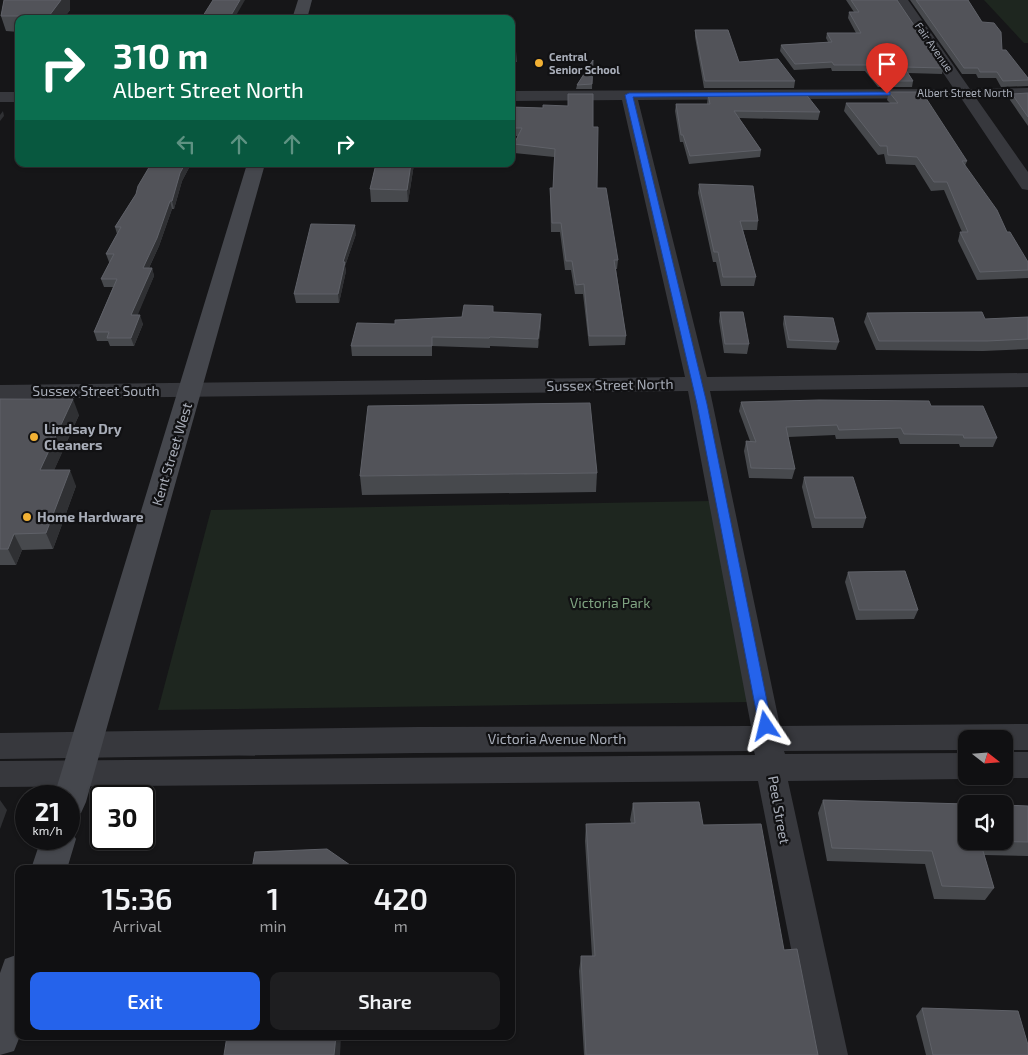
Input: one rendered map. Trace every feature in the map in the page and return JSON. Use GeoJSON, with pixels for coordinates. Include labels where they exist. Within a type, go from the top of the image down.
{"type":"FeatureCollection","features":[{"type":"Feature","properties":{"kind":"main road"},"geometry":{"type":"LineString","coordinates":[[300,15],[304,0]]}},
{"type":"Feature","properties":{"kind":"main road","name":"Kent Street West"},"geometry":{"type":"LineString","coordinates":[[77,773],[191,391],[255,167]]}},
{"type":"Feature","properties":{"kind":"main road"},"geometry":{"type":"LineString","coordinates":[[50,865],[55,850]]}},
{"type":"Feature","properties":{"kind":"main road"},"geometry":{"type":"LineString","coordinates":[[0,1037],[15,986]]}},
{"type":"Feature","properties":{"kind":"street","name":"Fair Avenue"},"geometry":{"type":"LineString","coordinates":[[901,0],[1028,184]]}},
{"type":"Feature","properties":{"kind":"street","name":"Albert Street North"},"geometry":{"type":"LineString","coordinates":[[515,96],[1028,93]]}},
{"type":"Feature","properties":{"kind":"street","name":"Peel Street"},"geometry":{"type":"LineString","coordinates":[[629,95],[697,384],[762,704],[776,801],[830,1055]]}},
{"type":"Feature","properties":{"kind":"street"},"geometry":{"type":"LineString","coordinates":[[0,97],[15,97]]}},
{"type":"Feature","properties":{"kind":"street","name":"Sussex Street North"},"geometry":{"type":"LineString","coordinates":[[191,391],[1028,380]]}},
{"type":"Feature","properties":{"kind":"street","name":"Sussex Street South"},"geometry":{"type":"LineString","coordinates":[[0,392],[191,391]]}},
{"type":"Feature","properties":{"kind":"street"},"geometry":{"type":"LineString","coordinates":[[0,774],[416,769],[770,753],[1028,737]]}},
{"type":"Feature","properties":{"kind":"street"},"geometry":{"type":"LineString","coordinates":[[0,746],[77,773]]}},
{"type":"Feature","properties":{"kind":"street"},"geometry":{"type":"LineString","coordinates":[[770,753],[958,765]]}},
{"type":"Feature","properties":{"kind":"street"},"geometry":{"type":"LineString","coordinates":[[1013,765],[1028,765]]}},
{"type":"Feature","properties":{"kind":"green space"},"geometry":{"type":"Polygon","coordinates":[[[984,0],[1028,0],[1028,43],[1024,43],[984,0]]]}},
{"type":"Feature","properties":{"kind":"green space","name":"Victoria Park"},"geometry":{"type":"Polygon","coordinates":[[[710,501],[751,702],[158,710],[211,510],[710,501]]]}},
{"type":"Feature","properties":{"kind":"building"},"geometry":{"type":"Polygon","coordinates":[[[4,0],[61,0],[50,15],[1,16],[4,0]]]}},
{"type":"Feature","properties":{"kind":"building"},"geometry":{"type":"Polygon","coordinates":[[[213,0],[240,0],[231,15],[204,15],[213,0]]]}},
{"type":"Feature","properties":{"kind":"building"},"geometry":{"type":"Polygon","coordinates":[[[851,0],[897,0],[943,68],[904,67],[913,81],[879,81],[866,65],[834,65],[832,62],[795,64],[781,45],[832,42],[827,33],[861,33],[849,12],[859,12],[851,0]]]}},
{"type":"Feature","properties":{"kind":"building"},"geometry":{"type":"Polygon","coordinates":[[[916,0],[968,0],[982,22],[994,23],[1001,32],[1002,50],[1006,50],[1028,80],[1003,81],[997,72],[980,72],[978,68],[964,68],[916,0]]]}},
{"type":"Feature","properties":{"kind":"building"},"geometry":{"type":"Polygon","coordinates":[[[695,30],[728,30],[739,62],[778,59],[795,81],[705,81],[695,30]]]}},
{"type":"Feature","properties":{"kind":"building"},"geometry":{"type":"Polygon","coordinates":[[[593,60],[592,84],[577,85],[593,60]]]}},
{"type":"Feature","properties":{"kind":"building"},"geometry":{"type":"Polygon","coordinates":[[[889,92],[922,92],[967,161],[962,161],[997,210],[1007,232],[1010,232],[1028,262],[1028,270],[980,272],[960,232],[968,232],[947,182],[934,182],[917,157],[888,155],[887,146],[880,146],[846,103],[898,103],[889,92]]]}},
{"type":"Feature","properties":{"kind":"building"},"geometry":{"type":"Polygon","coordinates":[[[805,93],[820,112],[734,111],[761,150],[690,156],[683,135],[681,135],[676,104],[710,104],[708,94],[805,93]]]}},
{"type":"Feature","properties":{"kind":"building"},"geometry":{"type":"Polygon","coordinates":[[[1028,93],[1028,117],[1012,94],[1028,93]]]}},
{"type":"Feature","properties":{"kind":"building"},"geometry":{"type":"Polygon","coordinates":[[[568,94],[593,94],[593,127],[598,127],[597,188],[606,188],[618,260],[614,260],[626,336],[589,336],[584,284],[576,285],[572,261],[566,261],[561,223],[552,223],[550,188],[553,188],[555,149],[515,144],[522,128],[515,128],[515,107],[543,108],[543,105],[568,106],[568,94]]]}},
{"type":"Feature","properties":{"kind":"building"},"geometry":{"type":"Polygon","coordinates":[[[149,167],[183,167],[172,201],[170,201],[157,238],[143,268],[152,268],[131,315],[140,315],[131,338],[107,338],[109,332],[94,332],[117,279],[101,279],[114,254],[106,254],[121,227],[115,227],[136,194],[138,186],[149,167]]]}},
{"type":"Feature","properties":{"kind":"building"},"geometry":{"type":"Polygon","coordinates":[[[375,167],[411,167],[407,190],[370,189],[375,167]]]}},
{"type":"Feature","properties":{"kind":"building"},"geometry":{"type":"Polygon","coordinates":[[[699,184],[753,186],[758,221],[740,221],[756,277],[723,277],[718,252],[714,252],[699,184]]]}},
{"type":"Feature","properties":{"kind":"building"},"geometry":{"type":"Polygon","coordinates":[[[311,224],[355,225],[343,262],[345,262],[338,294],[294,294],[311,224]]]}},
{"type":"Feature","properties":{"kind":"building"},"geometry":{"type":"Polygon","coordinates":[[[464,305],[493,306],[493,312],[541,314],[538,339],[432,337],[432,346],[351,346],[357,323],[395,324],[395,320],[462,317],[464,305]]]}},
{"type":"Feature","properties":{"kind":"building"},"geometry":{"type":"Polygon","coordinates":[[[720,312],[743,312],[749,344],[725,344],[720,312]]]}},
{"type":"Feature","properties":{"kind":"building"},"geometry":{"type":"Polygon","coordinates":[[[982,312],[985,319],[1028,317],[1028,339],[879,341],[867,313],[982,312]]]}},
{"type":"Feature","properties":{"kind":"building"},"geometry":{"type":"Polygon","coordinates":[[[784,316],[833,318],[839,342],[789,340],[784,316]]]}},
{"type":"Feature","properties":{"kind":"building"},"geometry":{"type":"Polygon","coordinates":[[[0,399],[73,399],[40,470],[70,470],[46,533],[14,534],[8,549],[0,549],[0,399]]]}},
{"type":"Feature","properties":{"kind":"building"},"geometry":{"type":"Polygon","coordinates":[[[819,400],[929,401],[931,406],[983,406],[997,438],[964,438],[963,435],[904,434],[901,428],[839,430],[837,425],[786,427],[795,469],[751,468],[746,441],[756,442],[741,402],[819,400]]]}},
{"type":"Feature","properties":{"kind":"building"},"geometry":{"type":"Polygon","coordinates":[[[590,403],[597,473],[360,476],[368,406],[590,403]]]}},
{"type":"Feature","properties":{"kind":"building"},"geometry":{"type":"Polygon","coordinates":[[[804,477],[853,477],[866,518],[815,518],[804,477]]]}},
{"type":"Feature","properties":{"kind":"building"},"geometry":{"type":"Polygon","coordinates":[[[905,571],[918,610],[859,610],[848,572],[905,571]]]}},
{"type":"Feature","properties":{"kind":"building"},"geometry":{"type":"Polygon","coordinates":[[[823,800],[958,804],[958,850],[983,850],[994,888],[942,886],[932,851],[832,848],[823,800]]]}},
{"type":"Feature","properties":{"kind":"building"},"geometry":{"type":"Polygon","coordinates":[[[699,802],[703,825],[761,824],[784,950],[797,949],[818,1055],[586,1055],[581,956],[595,956],[586,824],[635,823],[633,803],[699,802]]]}},
{"type":"Feature","properties":{"kind":"building"},"geometry":{"type":"Polygon","coordinates":[[[1013,805],[1028,806],[1028,842],[1013,842],[1013,805]]]}},
{"type":"Feature","properties":{"kind":"building"},"geometry":{"type":"Polygon","coordinates":[[[327,849],[350,865],[253,865],[255,852],[327,849]]]}},
{"type":"Feature","properties":{"kind":"building"},"geometry":{"type":"Polygon","coordinates":[[[922,1008],[1018,1011],[1028,1045],[1028,1055],[933,1055],[922,1008]]]}},
{"type":"Feature","properties":{"kind":"building"},"geometry":{"type":"Polygon","coordinates":[[[226,1040],[336,1040],[334,1055],[224,1055],[226,1040]]]}},
{"type":"Feature","properties":{"kind":"place","name":"Central Senior School"},"geometry":{"type":"Point","coordinates":[539,63]}},
{"type":"Feature","properties":{"kind":"place","name":"Lindsay Dry Cleaners"},"geometry":{"type":"Point","coordinates":[34,437]}},
{"type":"Feature","properties":{"kind":"place","name":"Home Hardware"},"geometry":{"type":"Point","coordinates":[27,517]}},
{"type":"Feature","properties":{"kind":"route"},"geometry":{"type":"LineString","coordinates":[[766,726],[702,404],[629,95],[887,94]]}}]}
